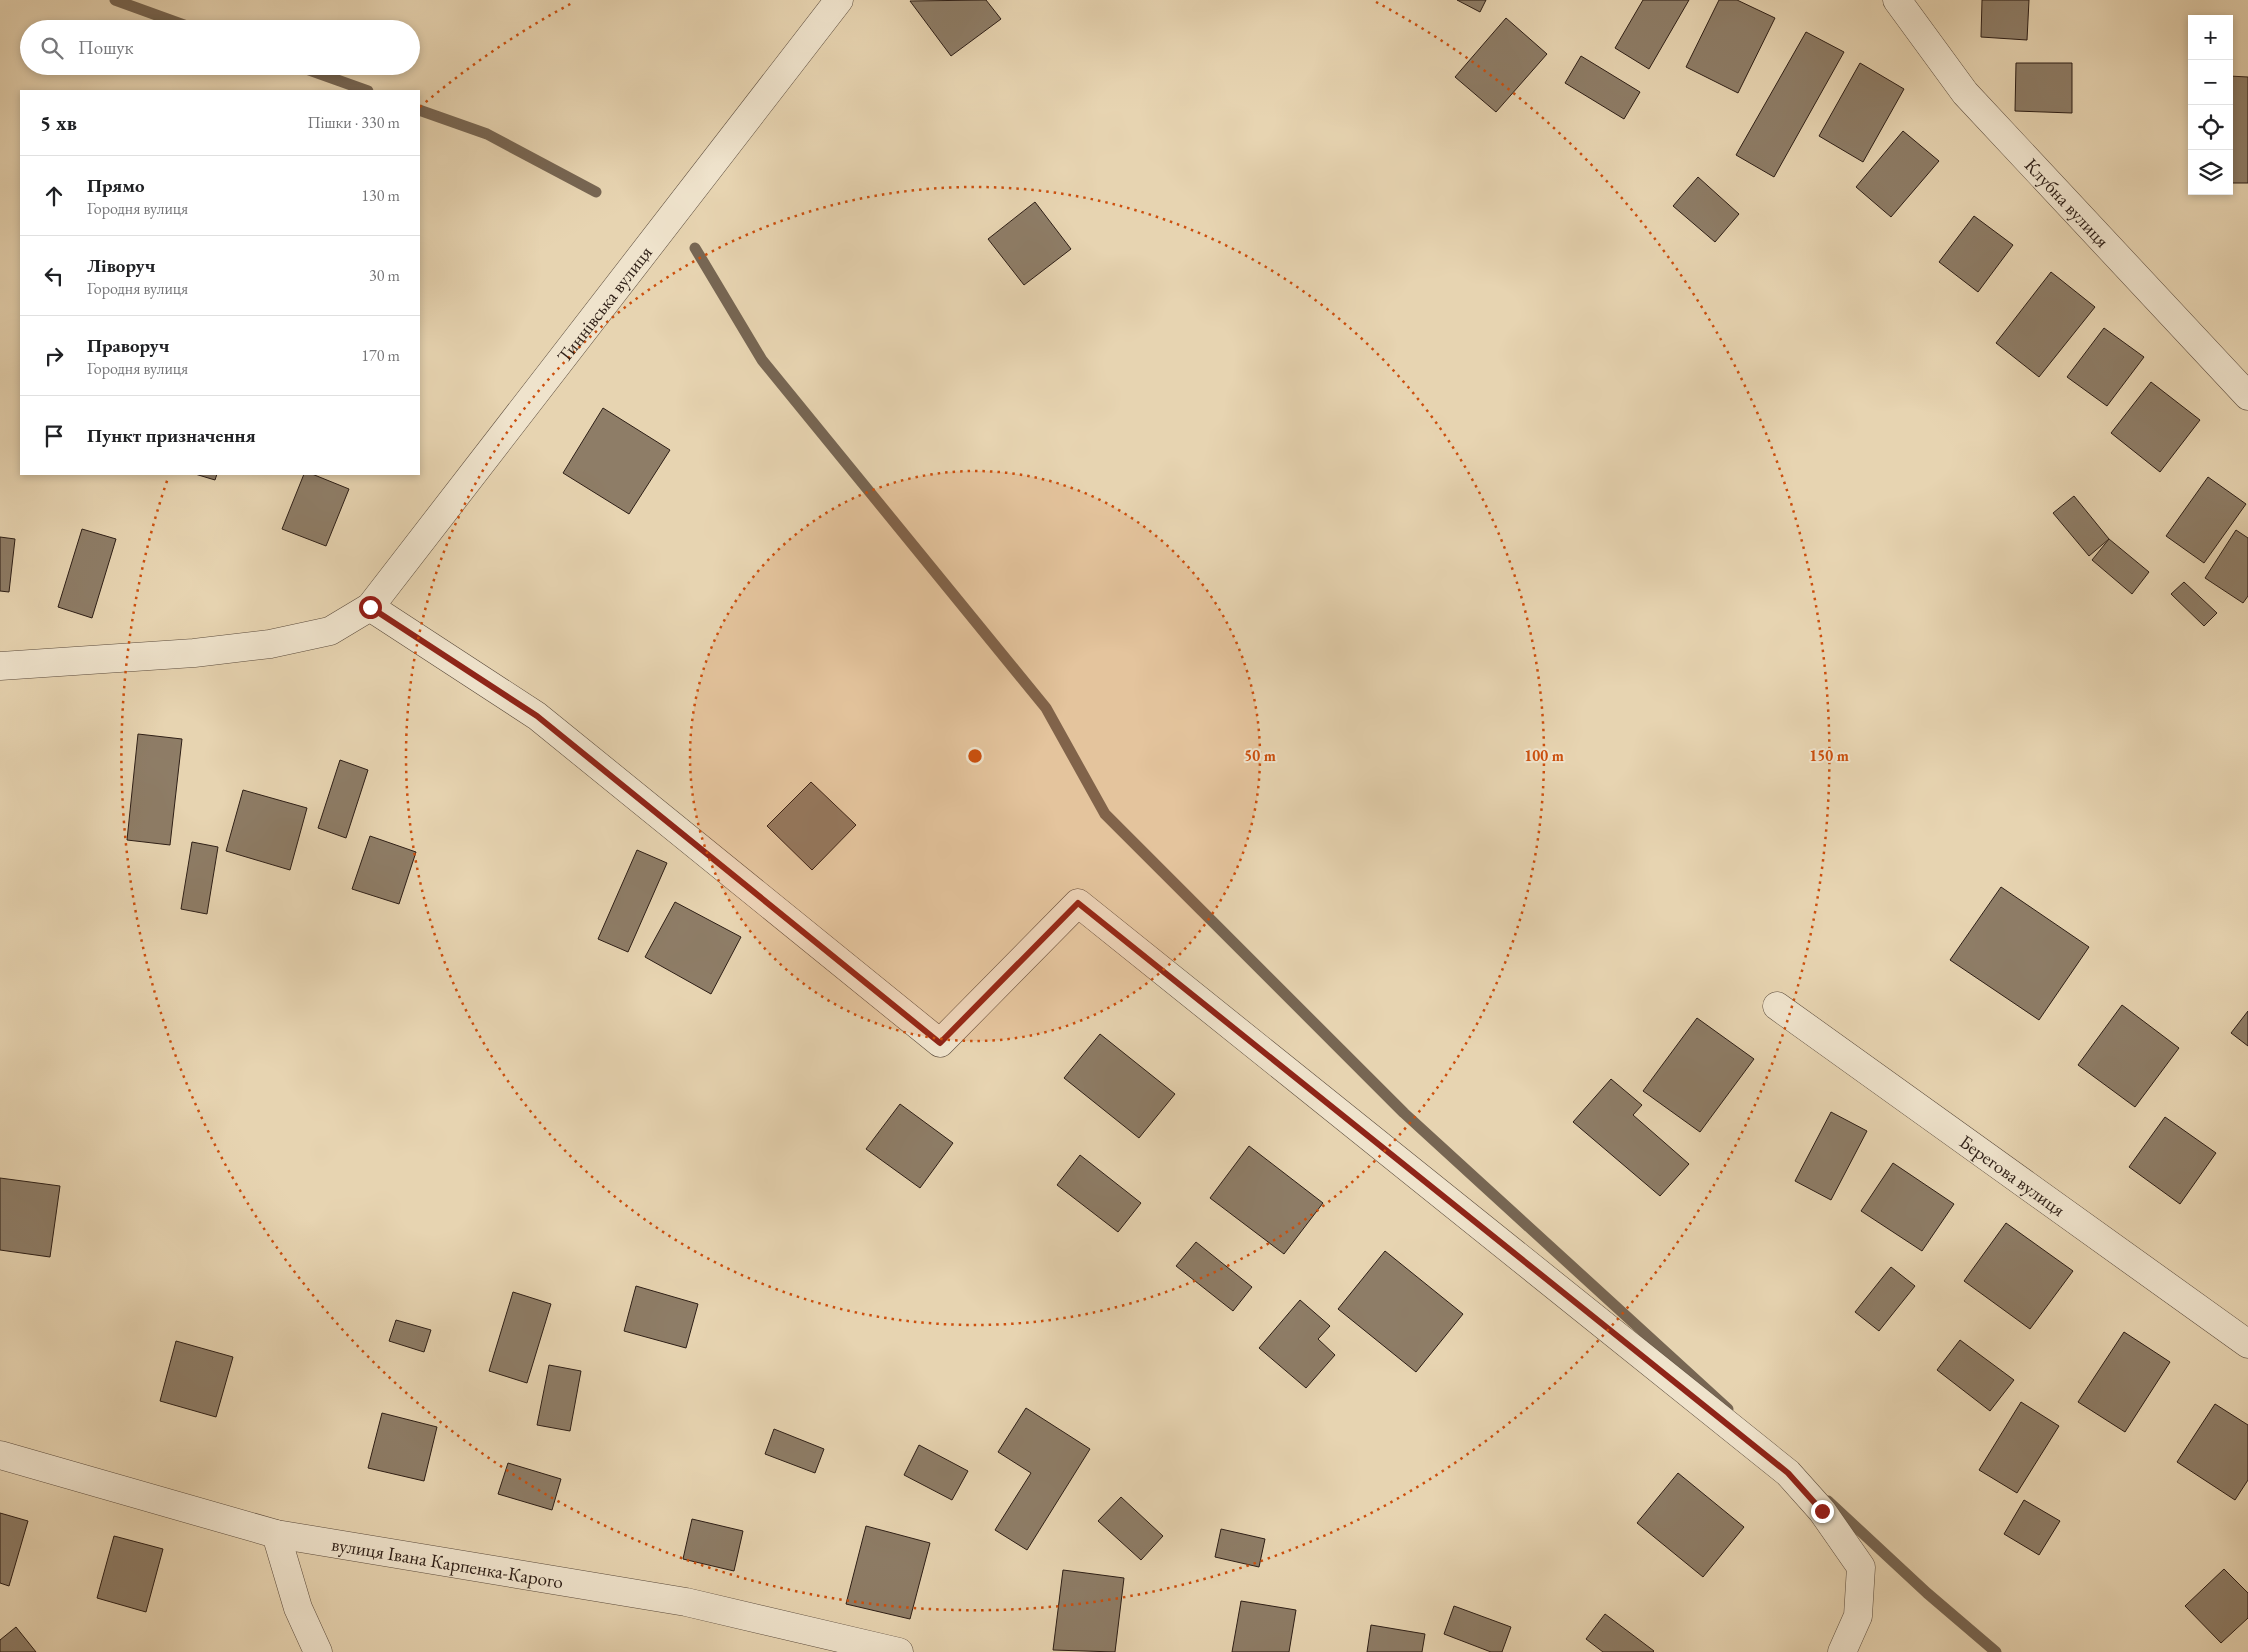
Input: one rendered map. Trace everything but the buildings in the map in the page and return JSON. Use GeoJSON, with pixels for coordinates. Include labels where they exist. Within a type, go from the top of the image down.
{"type":"FeatureCollection","features":[{"type":"Feature","properties":{"kind":"street","name":"Тиннівська вулиця"},"geometry":{"type":"LineString","coordinates":[[370,607],[839,0]]}},
{"type":"Feature","properties":{"kind":"street","name":"Клубна вулиця"},"geometry":{"type":"LineString","coordinates":[[1897,0],[1966,93],[2248,396]]}},
{"type":"Feature","properties":{"kind":"street"},"geometry":{"type":"LineString","coordinates":[[0,666],[194,653],[270,644],[330,631],[370,607],[537,716],[940,1043],[1078,903],[1788,1473],[1822,1511],[1861,1567],[1858,1616],[1842,1652]]}},
{"type":"Feature","properties":{"kind":"street","name":"Берегова вулиця"},"geometry":{"type":"LineString","coordinates":[[1777,1006],[2248,1344]]}},
{"type":"Feature","properties":{"kind":"street","name":"вулиця Івана Карпенка-Карого"},"geometry":{"type":"LineString","coordinates":[[0,1455],[276,1534],[686,1602],[899,1652]]}},
{"type":"Feature","properties":{"kind":"street"},"geometry":{"type":"LineString","coordinates":[[276,1534],[298,1608],[318,1652]]}},
{"type":"Feature","properties":{"kind":"waterway"},"geometry":{"type":"LineString","coordinates":[[115,0],[170,20]]}},
{"type":"Feature","properties":{"kind":"waterway"},"geometry":{"type":"LineString","coordinates":[[323,75],[365,90]]}},
{"type":"Feature","properties":{"kind":"waterway"},"geometry":{"type":"LineString","coordinates":[[420,110],[487,134],[596,192]]}},
{"type":"Feature","properties":{"kind":"waterway"},"geometry":{"type":"LineString","coordinates":[[695,248],[762,360],[1046,708],[1105,814],[1404,1113],[1728,1409]]}},
{"type":"Feature","properties":{"kind":"waterway"},"geometry":{"type":"LineString","coordinates":[[1828,1501],[1927,1593],[1996,1652]]}},
{"type":"Feature","properties":{"kind":"route"},"geometry":{"type":"LineString","coordinates":[[370,607],[537,716],[940,1043],[1078,903],[1788,1473],[1822,1511]]}}]}
